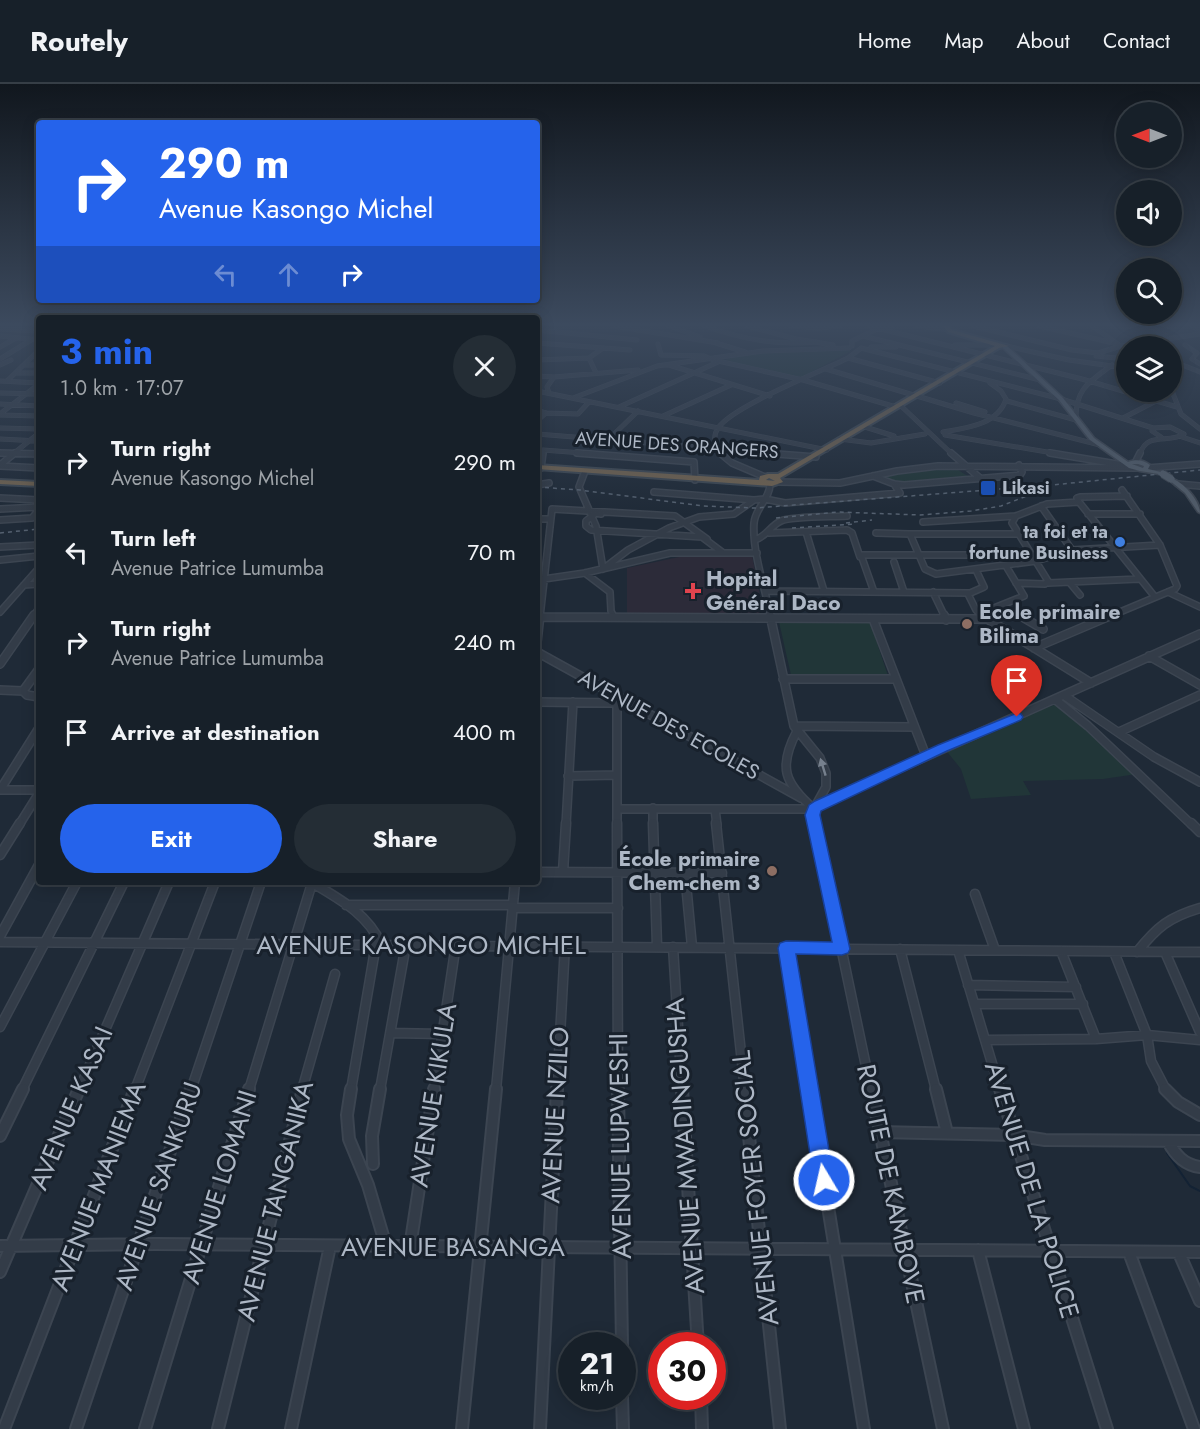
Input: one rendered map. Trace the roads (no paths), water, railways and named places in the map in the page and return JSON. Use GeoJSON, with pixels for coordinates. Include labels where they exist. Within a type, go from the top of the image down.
{"type":"FeatureCollection","features":[{"type":"Feature","properties":{"kind":"highway"},"geometry":{"type":"LineString","coordinates":[[841,440],[926,389]]}},
{"type":"Feature","properties":{"kind":"highway"},"geometry":{"type":"LineString","coordinates":[[540,468],[695,480],[771,480],[901,405]]}},
{"type":"Feature","properties":{"kind":"highway"},"geometry":{"type":"LineString","coordinates":[[0,482],[36,483]]}},
{"type":"Feature","properties":{"kind":"main road"},"geometry":{"type":"LineString","coordinates":[[1050,389],[1092,439],[1132,464],[1171,479],[1178,484],[1200,512]]}},
{"type":"Feature","properties":{"kind":"street"},"geometry":{"type":"LineString","coordinates":[[0,415],[33,389]]}},
{"type":"Feature","properties":{"kind":"street"},"geometry":{"type":"LineString","coordinates":[[548,389],[549,393]]}},
{"type":"Feature","properties":{"kind":"street"},"geometry":{"type":"LineString","coordinates":[[573,398],[597,389]]}},
{"type":"Feature","properties":{"kind":"street"},"geometry":{"type":"LineString","coordinates":[[619,407],[659,389]]}},
{"type":"Feature","properties":{"kind":"street"},"geometry":{"type":"LineString","coordinates":[[663,416],[720,389]]}},
{"type":"Feature","properties":{"kind":"street"},"geometry":{"type":"LineString","coordinates":[[746,389],[770,396]]}},
{"type":"Feature","properties":{"kind":"street"},"geometry":{"type":"LineString","coordinates":[[785,389],[735,414],[718,428],[714,439],[717,448],[730,460],[771,480],[840,483],[907,468],[965,465],[1132,464],[1142,453]]}},
{"type":"Feature","properties":{"kind":"street"},"geometry":{"type":"LineString","coordinates":[[835,389],[901,405],[928,431],[942,435],[1132,464]]}},
{"type":"Feature","properties":{"kind":"street"},"geometry":{"type":"LineString","coordinates":[[897,389],[1100,445]]}},
{"type":"Feature","properties":{"kind":"street"},"geometry":{"type":"LineString","coordinates":[[998,389],[1007,402],[1076,420],[1075,404],[1078,394],[1084,389]]}},
{"type":"Feature","properties":{"kind":"street"},"geometry":{"type":"LineString","coordinates":[[1021,389],[1153,428],[1165,426],[1177,428],[1182,432],[1182,437]]}},
{"type":"Feature","properties":{"kind":"street"},"geometry":{"type":"LineString","coordinates":[[540,392],[826,449]]}},
{"type":"Feature","properties":{"kind":"street"},"geometry":{"type":"LineString","coordinates":[[0,393],[36,394]]}},
{"type":"Feature","properties":{"kind":"street"},"geometry":{"type":"LineString","coordinates":[[540,411],[578,414],[589,402]]}},
{"type":"Feature","properties":{"kind":"street"},"geometry":{"type":"LineString","coordinates":[[841,440],[864,443],[928,431],[942,435],[995,417],[1007,402]]}},
{"type":"Feature","properties":{"kind":"street"},"geometry":{"type":"LineString","coordinates":[[1124,418],[1154,402]]}},
{"type":"Feature","properties":{"kind":"street"},"geometry":{"type":"LineString","coordinates":[[1160,402],[1177,407]]}},
{"type":"Feature","properties":{"kind":"street"},"geometry":{"type":"LineString","coordinates":[[1175,402],[1188,423],[1200,429]]}},
{"type":"Feature","properties":{"kind":"street"},"geometry":{"type":"LineString","coordinates":[[0,404],[36,406]]}},
{"type":"Feature","properties":{"kind":"street"},"geometry":{"type":"LineString","coordinates":[[608,440],[638,411]]}},
{"type":"Feature","properties":{"kind":"street"},"geometry":{"type":"LineString","coordinates":[[540,418],[546,413]]}},
{"type":"Feature","properties":{"kind":"street"},"geometry":{"type":"LineString","coordinates":[[0,415],[36,416]]}},
{"type":"Feature","properties":{"kind":"street"},"geometry":{"type":"LineString","coordinates":[[865,427],[901,437]]}},
{"type":"Feature","properties":{"kind":"street"},"geometry":{"type":"LineString","coordinates":[[0,428],[36,431]]}},
{"type":"Feature","properties":{"kind":"street"},"geometry":{"type":"LineString","coordinates":[[1153,428],[1152,431],[1161,437]]}},
{"type":"Feature","properties":{"kind":"street"},"geometry":{"type":"LineString","coordinates":[[0,466],[36,434]]}},
{"type":"Feature","properties":{"kind":"street","name":"AVENUE DES ORANGERS"},"geometry":{"type":"LineString","coordinates":[[540,434],[814,456]]}},
{"type":"Feature","properties":{"kind":"street"},"geometry":{"type":"LineString","coordinates":[[942,435],[965,465],[980,478]]}},
{"type":"Feature","properties":{"kind":"street"},"geometry":{"type":"LineString","coordinates":[[1200,443],[1182,437],[1161,437],[1143,447],[1142,453],[1147,468],[1200,464]]}},
{"type":"Feature","properties":{"kind":"street"},"geometry":{"type":"LineString","coordinates":[[0,439],[36,441]]}},
{"type":"Feature","properties":{"kind":"street"},"geometry":{"type":"LineString","coordinates":[[1080,440],[1092,439]]}},
{"type":"Feature","properties":{"kind":"street"},"geometry":{"type":"LineString","coordinates":[[540,464],[543,450],[694,462],[695,480]]}},
{"type":"Feature","properties":{"kind":"street"},"geometry":{"type":"LineString","coordinates":[[0,453],[36,454]]}},
{"type":"Feature","properties":{"kind":"street"},"geometry":{"type":"LineString","coordinates":[[979,465],[987,478]]}},
{"type":"Feature","properties":{"kind":"street"},"geometry":{"type":"LineString","coordinates":[[0,466],[36,468]]}},
{"type":"Feature","properties":{"kind":"street"},"geometry":{"type":"LineString","coordinates":[[872,476],[894,484],[987,478],[1020,475],[1022,472],[1019,466]]}},
{"type":"Feature","properties":{"kind":"street"},"geometry":{"type":"LineString","coordinates":[[585,471],[579,487],[590,513],[586,526],[591,530],[707,539]]}},
{"type":"Feature","properties":{"kind":"street"},"geometry":{"type":"LineString","coordinates":[[771,480],[770,491],[757,512],[754,523],[755,540],[795,729],[820,758],[826,773],[826,787],[814,809]]}},
{"type":"Feature","properties":{"kind":"street"},"geometry":{"type":"LineString","coordinates":[[540,484],[549,483]]}},
{"type":"Feature","properties":{"kind":"street"},"geometry":{"type":"LineString","coordinates":[[654,492],[765,499],[785,503],[900,493],[894,484]]}},
{"type":"Feature","properties":{"kind":"street"},"geometry":{"type":"LineString","coordinates":[[1178,484],[1200,485]]}},
{"type":"Feature","properties":{"kind":"street"},"geometry":{"type":"LineString","coordinates":[[1034,648],[1168,592],[1177,586],[1160,545],[1125,493],[1077,498],[1112,546],[1155,597]]}},
{"type":"Feature","properties":{"kind":"street"},"geometry":{"type":"LineString","coordinates":[[0,498],[36,500]]}},
{"type":"Feature","properties":{"kind":"street"},"geometry":{"type":"LineString","coordinates":[[603,569],[628,550],[669,528],[699,517],[734,514],[754,500]]}},
{"type":"Feature","properties":{"kind":"street"},"geometry":{"type":"LineString","coordinates":[[923,522],[1016,516],[1058,502],[1079,502]]}},
{"type":"Feature","properties":{"kind":"street"},"geometry":{"type":"LineString","coordinates":[[1041,506],[1072,550]]}},
{"type":"Feature","properties":{"kind":"street"},"geometry":{"type":"LineString","coordinates":[[0,509],[36,508]]}},
{"type":"Feature","properties":{"kind":"street"},"geometry":{"type":"LineString","coordinates":[[722,552],[686,522],[663,514],[590,513],[554,508],[550,511],[540,580],[585,573],[670,553],[757,553]]}},
{"type":"Feature","properties":{"kind":"street"},"geometry":{"type":"LineString","coordinates":[[590,513],[659,517],[670,523],[669,528]]}},
{"type":"Feature","properties":{"kind":"street"},"geometry":{"type":"LineString","coordinates":[[1088,514],[1140,514]]}},
{"type":"Feature","properties":{"kind":"street"},"geometry":{"type":"LineString","coordinates":[[755,540],[762,539],[783,520],[847,516]]}},
{"type":"Feature","properties":{"kind":"street"},"geometry":{"type":"LineString","coordinates":[[1016,516],[1012,523],[1048,583]]}},
{"type":"Feature","properties":{"kind":"street"},"geometry":{"type":"LineString","coordinates":[[0,520],[36,517]]}},
{"type":"Feature","properties":{"kind":"street"},"geometry":{"type":"LineString","coordinates":[[540,519],[550,519]]}},
{"type":"Feature","properties":{"kind":"street"},"geometry":{"type":"LineString","coordinates":[[597,530],[603,557],[603,569]]}},
{"type":"Feature","properties":{"kind":"street"},"geometry":{"type":"LineString","coordinates":[[769,532],[847,530],[852,533],[874,592]]}},
{"type":"Feature","properties":{"kind":"street"},"geometry":{"type":"LineString","coordinates":[[806,532],[824,591]]}},
{"type":"Feature","properties":{"kind":"street"},"geometry":{"type":"LineString","coordinates":[[876,533],[1020,534]]}},
{"type":"Feature","properties":{"kind":"street"},"geometry":{"type":"LineString","coordinates":[[910,534],[925,569],[931,574],[1006,566],[1072,550],[1160,545]]}},
{"type":"Feature","properties":{"kind":"street"},"geometry":{"type":"LineString","coordinates":[[0,547],[36,545]]}},
{"type":"Feature","properties":{"kind":"street"},"geometry":{"type":"LineString","coordinates":[[9,558],[18,546]]}},
{"type":"Feature","properties":{"kind":"street"},"geometry":{"type":"LineString","coordinates":[[860,556],[864,554],[919,554],[1035,558]]}},
{"type":"Feature","properties":{"kind":"street"},"geometry":{"type":"LineString","coordinates":[[0,560],[36,556]]}},
{"type":"Feature","properties":{"kind":"street"},"geometry":{"type":"LineString","coordinates":[[894,562],[904,592]]}},
{"type":"Feature","properties":{"kind":"street"},"geometry":{"type":"LineString","coordinates":[[540,617],[946,620],[982,617],[1024,596],[1006,566]]}},
{"type":"Feature","properties":{"kind":"street"},"geometry":{"type":"LineString","coordinates":[[765,591],[969,593],[984,587],[976,570]]}},
{"type":"Feature","properties":{"kind":"street"},"geometry":{"type":"LineString","coordinates":[[0,612],[36,571]]}},
{"type":"Feature","properties":{"kind":"street"},"geometry":{"type":"LineString","coordinates":[[585,573],[610,592],[614,617]]}},
{"type":"Feature","properties":{"kind":"street"},"geometry":{"type":"LineString","coordinates":[[1016,583],[1139,579]]}},
{"type":"Feature","properties":{"kind":"street"},"geometry":{"type":"LineString","coordinates":[[1070,583],[1080,595]]}},
{"type":"Feature","properties":{"kind":"street"},"geometry":{"type":"LineString","coordinates":[[24,585],[36,584]]}},
{"type":"Feature","properties":{"kind":"street"},"geometry":{"type":"LineString","coordinates":[[933,592],[946,620]]}},
{"type":"Feature","properties":{"kind":"street"},"geometry":{"type":"LineString","coordinates":[[1168,592],[1200,607]]}},
{"type":"Feature","properties":{"kind":"street"},"geometry":{"type":"LineString","coordinates":[[969,593],[969,597],[982,617],[1091,682]]}},
{"type":"Feature","properties":{"kind":"street"},"geometry":{"type":"LineString","coordinates":[[1002,606],[1043,629]]}},
{"type":"Feature","properties":{"kind":"street"},"geometry":{"type":"LineString","coordinates":[[0,664],[36,612]]}},
{"type":"Feature","properties":{"kind":"street"},"geometry":{"type":"LineString","coordinates":[[873,619],[926,756]]}},
{"type":"Feature","properties":{"kind":"street"},"geometry":{"type":"LineString","coordinates":[[617,809],[814,809],[820,804],[1200,634]]}},
{"type":"Feature","properties":{"kind":"street","name":"AVENUE DES ECOLES"},"geometry":{"type":"LineString","coordinates":[[540,654],[619,700],[801,798]]}},
{"type":"Feature","properties":{"kind":"street"},"geometry":{"type":"LineString","coordinates":[[1149,656],[1200,685]]}},
{"type":"Feature","properties":{"kind":"street"},"geometry":{"type":"LineString","coordinates":[[19,691],[36,673]]}},
{"type":"Feature","properties":{"kind":"street"},"geometry":{"type":"LineString","coordinates":[[783,679],[895,679]]}},
{"type":"Feature","properties":{"kind":"street"},"geometry":{"type":"LineString","coordinates":[[0,690],[19,691],[36,696]]}},
{"type":"Feature","properties":{"kind":"street"},"geometry":{"type":"LineString","coordinates":[[1065,696],[1155,757],[1200,782]]}},
{"type":"Feature","properties":{"kind":"street"},"geometry":{"type":"LineString","coordinates":[[1119,732],[1198,699]]}},
{"type":"Feature","properties":{"kind":"street"},"geometry":{"type":"LineString","coordinates":[[540,702],[619,700]]}},
{"type":"Feature","properties":{"kind":"street","name":"AVENUE LUPWESHI"},"geometry":{"type":"LineString","coordinates":[[619,700],[617,1004],[622,1332]]}},
{"type":"Feature","properties":{"kind":"street"},"geometry":{"type":"LineString","coordinates":[[1056,700],[1088,726],[1200,832]]}},
{"type":"Feature","properties":{"kind":"street"},"geometry":{"type":"LineString","coordinates":[[563,872],[573,702]]}},
{"type":"Feature","properties":{"kind":"street"},"geometry":{"type":"LineString","coordinates":[[795,729],[914,727]]}},
{"type":"Feature","properties":{"kind":"street"},"geometry":{"type":"LineString","coordinates":[[795,729],[784,757],[791,787],[814,809]]}},
{"type":"Feature","properties":{"kind":"street"},"geometry":{"type":"LineString","coordinates":[[36,733],[0,790],[36,792]]}},
{"type":"Feature","properties":{"kind":"street"},"geometry":{"type":"LineString","coordinates":[[568,776],[617,775]]}},
{"type":"Feature","properties":{"kind":"street"},"geometry":{"type":"LineString","coordinates":[[0,855],[36,797]]}},
{"type":"Feature","properties":{"kind":"street"},"geometry":{"type":"LineString","coordinates":[[653,808],[657,946]]}},
{"type":"Feature","properties":{"kind":"street","name":"AVENUE FOYER SOCIAL"},"geometry":{"type":"LineString","coordinates":[[715,809],[780,1429]]}},
{"type":"Feature","properties":{"kind":"street","name":"ROUTE DE KAMBOVE"},"geometry":{"type":"LineString","coordinates":[[814,809],[813,815],[943,1429]]}},
{"type":"Feature","properties":{"kind":"street"},"geometry":{"type":"LineString","coordinates":[[0,936],[36,871]]}},
{"type":"Feature","properties":{"kind":"street"},"geometry":{"type":"LineString","coordinates":[[540,872],[722,873]]}},
{"type":"Feature","properties":{"kind":"street"},"geometry":{"type":"LineString","coordinates":[[684,873],[692,947]]}},
{"type":"Feature","properties":{"kind":"street"},"geometry":{"type":"LineString","coordinates":[[0,1027],[75,885]]}},
{"type":"Feature","properties":{"kind":"street"},"geometry":{"type":"LineString","coordinates":[[0,1136],[123,885]]}},
{"type":"Feature","properties":{"kind":"street","name":"AVENUE KASAI"},"geometry":{"type":"LineString","coordinates":[[0,1272],[6,1246],[168,885]]}},
{"type":"Feature","properties":{"kind":"street","name":"AVENUE MANIEMA"},"geometry":{"type":"LineString","coordinates":[[4,1429],[214,885]]}},
{"type":"Feature","properties":{"kind":"street","name":"AVENUE SANKURU"},"geometry":{"type":"LineString","coordinates":[[75,1429],[242,944],[260,885]]}},
{"type":"Feature","properties":{"kind":"street","name":"AVENUE LOMANI"},"geometry":{"type":"LineString","coordinates":[[146,1429],[311,885]]}},
{"type":"Feature","properties":{"kind":"street"},"geometry":{"type":"LineString","coordinates":[[316,885],[364,916],[377,930],[379,944],[347,1115],[349,1139],[368,1185],[386,1246]]}},
{"type":"Feature","properties":{"kind":"street"},"geometry":{"type":"LineString","coordinates":[[462,1429],[482,1247],[515,885]]}},
{"type":"Feature","properties":{"kind":"street"},"geometry":{"type":"LineString","coordinates":[[975,894],[995,950]]}},
{"type":"Feature","properties":{"kind":"street"},"geometry":{"type":"LineString","coordinates":[[346,905],[618,908]]}},
{"type":"Feature","properties":{"kind":"street"},"geometry":{"type":"LineString","coordinates":[[1137,952],[1159,924],[1174,915],[1200,908]]}},
{"type":"Feature","properties":{"kind":"street","name":"AVENUE KASONGO MICHEL"},"geometry":{"type":"LineString","coordinates":[[0,942],[786,948],[841,944],[900,949],[1200,952]]}},
{"type":"Feature","properties":{"kind":"street"},"geometry":{"type":"LineString","coordinates":[[373,1164],[372,1136],[406,944]]}},
{"type":"Feature","properties":{"kind":"street","name":"AVENUE KIKULA"},"geometry":{"type":"LineString","coordinates":[[410,1246],[456,944]]}},
{"type":"Feature","properties":{"kind":"street","name":"AVENUE NZILO"},"geometry":{"type":"LineString","coordinates":[[540,1429],[565,945]]}},
{"type":"Feature","properties":{"kind":"street","name":"AVENUE MWADINGUSHA"},"geometry":{"type":"LineString","coordinates":[[673,947],[697,1332]]}},
{"type":"Feature","properties":{"kind":"street"},"geometry":{"type":"LineString","coordinates":[[786,948],[864,1429]]}},
{"type":"Feature","properties":{"kind":"street"},"geometry":{"type":"LineString","coordinates":[[900,949],[947,1133]]}},
{"type":"Feature","properties":{"kind":"street","name":"AVENUE DE LA POLICE"},"geometry":{"type":"LineString","coordinates":[[958,950],[1107,1429]]}},
{"type":"Feature","properties":{"kind":"street"},"geometry":{"type":"LineString","coordinates":[[1061,951],[1096,1040]]}},
{"type":"Feature","properties":{"kind":"street"},"geometry":{"type":"LineString","coordinates":[[1114,952],[1146,1035],[1146,1044],[1160,1080],[1174,1100],[1200,1115]]}},
{"type":"Feature","properties":{"kind":"street"},"geometry":{"type":"LineString","coordinates":[[1165,952],[1200,1032]]}},
{"type":"Feature","properties":{"kind":"street","name":"AVENUE TANGANIKA"},"geometry":{"type":"LineString","coordinates":[[218,1429],[307,1072],[335,974]]}},
{"type":"Feature","properties":{"kind":"street"},"geometry":{"type":"LineString","coordinates":[[968,986],[1076,987]]}},
{"type":"Feature","properties":{"kind":"street"},"geometry":{"type":"LineString","coordinates":[[974,1004],[1083,1004]]}},
{"type":"Feature","properties":{"kind":"street"},"geometry":{"type":"LineString","coordinates":[[391,1033],[443,1034]]}},
{"type":"Feature","properties":{"kind":"street"},"geometry":{"type":"LineString","coordinates":[[985,1040],[1096,1040],[1146,1035],[1200,1040]]}},
{"type":"Feature","properties":{"kind":"street"},"geometry":{"type":"LineString","coordinates":[[879,1132],[1014,1135],[1045,1140],[1200,1141]]}},
{"type":"Feature","properties":{"kind":"street"},"geometry":{"type":"LineString","coordinates":[[1168,1141],[1181,1160],[1192,1167],[1200,1167]]}},
{"type":"Feature","properties":{"kind":"street","name":"AVENUE BASANGA"},"geometry":{"type":"LineString","coordinates":[[6,1246],[410,1246],[1200,1252]]}},
{"type":"Feature","properties":{"kind":"street"},"geometry":{"type":"LineString","coordinates":[[291,1429],[330,1246]]}},
{"type":"Feature","properties":{"kind":"street"},"geometry":{"type":"LineString","coordinates":[[978,1250],[1024,1429]]}},
{"type":"Feature","properties":{"kind":"street"},"geometry":{"type":"LineString","coordinates":[[1129,1252],[1194,1429]]}},
{"type":"Feature","properties":{"kind":"street"},"geometry":{"type":"LineString","coordinates":[[1179,1252],[1200,1302]]}},
{"type":"Feature","properties":{"kind":"street"},"geometry":{"type":"LineString","coordinates":[[622,1410],[622,1429]]}},
{"type":"Feature","properties":{"kind":"street"},"geometry":{"type":"LineString","coordinates":[[701,1410],[702,1429]]}},
{"type":"Feature","properties":{"kind":"waterway"},"geometry":{"type":"LineString","coordinates":[[1167,1153],[1190,1186],[1200,1191]]}},
{"type":"Feature","properties":{"kind":"railway"},"geometry":{"type":"LineString","coordinates":[[540,487],[580,490],[703,506],[755,508],[1052,485],[1200,470]]}},
{"type":"Feature","properties":{"kind":"railway"},"geometry":{"type":"LineString","coordinates":[[776,518],[838,512],[920,515],[971,511],[1001,506],[1042,490]]}},
{"type":"Feature","properties":{"kind":"railway"},"geometry":{"type":"LineString","coordinates":[[846,523],[872,520]]}},
{"type":"Feature","properties":{"kind":"railway"},"geometry":{"type":"LineString","coordinates":[[792,528],[854,524]]}},
{"type":"Feature","properties":{"kind":"railway"},"geometry":{"type":"LineString","coordinates":[[0,533],[36,529]]}},
{"type":"Feature","properties":{"kind":"place","name":"Likasi"},"geometry":{"type":"Point","coordinates":[988,488]}},
{"type":"Feature","properties":{"kind":"place","name":"ta foi et ta fortune Business"},"geometry":{"type":"Point","coordinates":[1120,542]}},
{"type":"Feature","properties":{"kind":"place","name":"Hopital Général Daco"},"geometry":{"type":"Point","coordinates":[693,591]}},
{"type":"Feature","properties":{"kind":"place","name":"Ecole primaire Bilima"},"geometry":{"type":"Point","coordinates":[967,624]}},
{"type":"Feature","properties":{"kind":"place","name":"École primaire Chem-chem 3"},"geometry":{"type":"Point","coordinates":[772,871]}}]}
